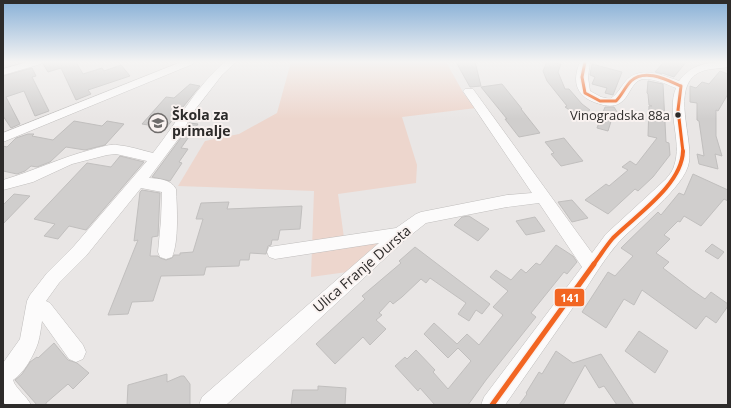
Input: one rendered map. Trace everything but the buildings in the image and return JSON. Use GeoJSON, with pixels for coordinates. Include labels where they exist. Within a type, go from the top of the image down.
{"type":"FeatureCollection","features":[{"type":"Feature","properties":{"kind":"street"},"geometry":{"type":"LineString","coordinates":[[3,138],[142,81]]}},
{"type":"Feature","properties":{"kind":"street"},"geometry":{"type":"LineString","coordinates":[[20,405],[4,388],[3,376],[12,369],[29,342],[36,301],[53,278],[80,251],[138,182],[174,135],[189,110],[212,81]]}},
{"type":"Feature","properties":{"kind":"street"},"geometry":{"type":"LineString","coordinates":[[583,81],[583,88],[590,97],[606,102],[616,101],[620,98],[632,81]]}},
{"type":"Feature","properties":{"kind":"street"},"geometry":{"type":"LineString","coordinates":[[665,81],[681,86]]}},
{"type":"Feature","properties":{"kind":"street"},"geometry":{"type":"LineString","coordinates":[[492,405],[612,239],[671,183],[678,173],[682,164],[683,144],[678,101],[681,86],[685,81]]}},
{"type":"Feature","properties":{"kind":"street"},"geometry":{"type":"LineString","coordinates":[[469,91],[592,267]]}},
{"type":"Feature","properties":{"kind":"street"},"geometry":{"type":"LineString","coordinates":[[3,185],[28,178],[67,161],[107,150],[116,149],[134,152],[156,159]]}},
{"type":"Feature","properties":{"kind":"street"},"geometry":{"type":"LineString","coordinates":[[138,182],[162,185],[169,189],[169,220],[166,252]]}},
{"type":"Feature","properties":{"kind":"street","name":"Ulica Franje Dursta"},"geometry":{"type":"LineString","coordinates":[[210,405],[400,234],[421,218],[444,212],[507,201],[544,197]]}},
{"type":"Feature","properties":{"kind":"street"},"geometry":{"type":"LineString","coordinates":[[275,252],[400,234]]}},
{"type":"Feature","properties":{"kind":"street"},"geometry":{"type":"LineString","coordinates":[[34,311],[44,309],[76,352]]}},
{"type":"Feature","properties":{"kind":"shaded area"},"geometry":{"type":"Polygon","coordinates":[[[286,81],[457,81],[464,94],[476,108],[402,117],[417,165],[416,183],[338,194],[344,238],[390,232],[347,272],[311,277],[314,191],[178,186],[205,141],[239,134],[277,113],[286,81]]]}},
{"type":"Feature","properties":{"kind":"transit line","name":"141"},"geometry":{"type":"LineString","coordinates":[[583,81],[585,93],[600,101],[612,102],[616,101],[631,81]]}},
{"type":"Feature","properties":{"kind":"transit line","name":"141"},"geometry":{"type":"LineString","coordinates":[[492,405],[612,239],[671,183],[679,170],[683,155],[683,143],[678,114],[678,100],[681,86],[668,81]]}},
{"type":"Feature","properties":{"kind":"place","name":"Vinogradska 88a"},"geometry":{"type":"Point","coordinates":[678,115]}},
{"type":"Feature","properties":{"kind":"place","name":"Škola za primalje"},"geometry":{"type":"Point","coordinates":[158,123]}}]}
